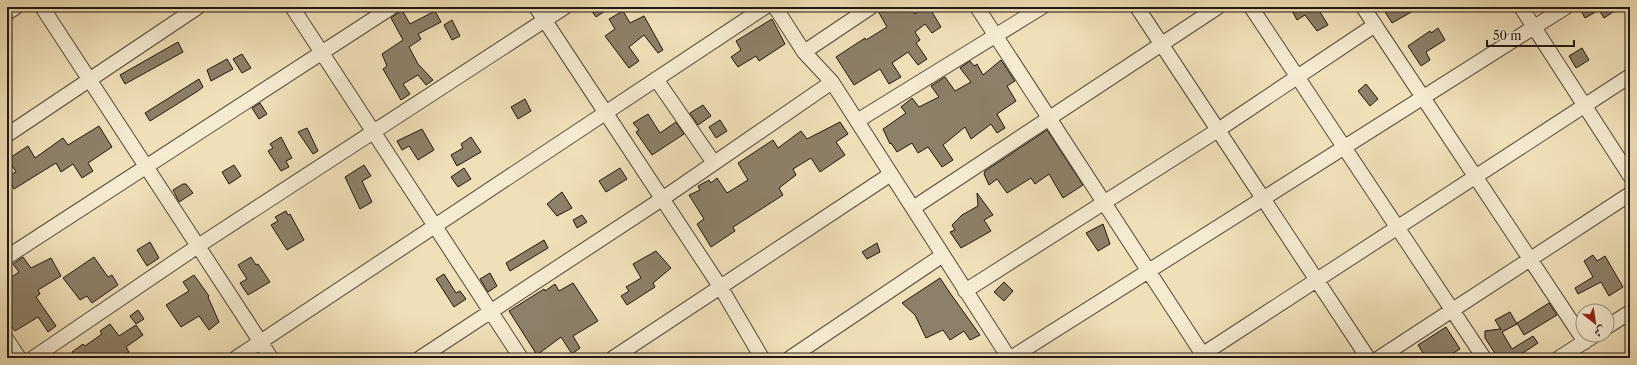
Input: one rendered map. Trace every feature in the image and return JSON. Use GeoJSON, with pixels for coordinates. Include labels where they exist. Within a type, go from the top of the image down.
{"type":"FeatureCollection","features":[{"type":"Feature","properties":{"kind":"street"},"geometry":{"type":"LineString","coordinates":[[7,13],[16,7]]}},
{"type":"Feature","properties":{"kind":"street"},"geometry":{"type":"LineString","coordinates":[[42,7],[271,358]]}},
{"type":"Feature","properties":{"kind":"street"},"geometry":{"type":"LineString","coordinates":[[7,135],[198,7]]}},
{"type":"Feature","properties":{"kind":"street"},"geometry":{"type":"LineString","coordinates":[[292,7],[521,358]]}},
{"type":"Feature","properties":{"kind":"street"},"geometry":{"type":"LineString","coordinates":[[7,257],[147,168],[392,7]]}},
{"type":"Feature","properties":{"kind":"street"},"geometry":{"type":"LineString","coordinates":[[536,7],[721,288],[762,358]]}},
{"type":"Feature","properties":{"kind":"street"},"geometry":{"type":"LineString","coordinates":[[33,358],[198,246],[374,133],[565,7]]}},
{"type":"Feature","properties":{"kind":"street"},"geometry":{"type":"LineString","coordinates":[[236,358],[765,7]]}},
{"type":"Feature","properties":{"kind":"street"},"geometry":{"type":"LineString","coordinates":[[776,7],[804,52],[832,82],[1010,358],[1566,7]]}},
{"type":"Feature","properties":{"kind":"street"},"geometry":{"type":"LineString","coordinates":[[804,52],[871,7]]}},
{"type":"Feature","properties":{"kind":"street"},"geometry":{"type":"LineString","coordinates":[[977,7],[1149,271],[1202,357],[1317,280],[1630,76]]}},
{"type":"Feature","properties":{"kind":"street"},"geometry":{"type":"LineString","coordinates":[[857,121],[996,37],[1042,7]]}},
{"type":"Feature","properties":{"kind":"street"},"geometry":{"type":"LineString","coordinates":[[1137,7],[1368,358]]}},
{"type":"Feature","properties":{"kind":"street"},"geometry":{"type":"LineString","coordinates":[[913,208],[1048,117],[1218,7]]}},
{"type":"Feature","properties":{"kind":"street"},"geometry":{"type":"LineString","coordinates":[[1250,7],[1484,358]]}},
{"type":"Feature","properties":{"kind":"street"},"geometry":{"type":"LineString","coordinates":[[1363,7],[1530,259],[1575,318]]}},
{"type":"Feature","properties":{"kind":"street"},"geometry":{"type":"LineString","coordinates":[[1521,7],[1630,176]]}},
{"type":"Feature","properties":{"kind":"street"},"geometry":{"type":"LineString","coordinates":[[966,291],[1218,130],[1375,25]]}},
{"type":"Feature","properties":{"kind":"street"},"geometry":{"type":"LineString","coordinates":[[656,79],[714,163]]}},
{"type":"Feature","properties":{"kind":"street"},"geometry":{"type":"LineString","coordinates":[[420,358],[662,199],[832,82]]}},
{"type":"Feature","properties":{"kind":"street"},"geometry":{"type":"LineString","coordinates":[[613,358],[721,288],[891,174]]}},
{"type":"Feature","properties":{"kind":"street"},"geometry":{"type":"LineString","coordinates":[[1379,358],[1630,194]]}},
{"type":"Feature","properties":{"kind":"street"},"geometry":{"type":"LineString","coordinates":[[790,358],[943,255]]}},
{"type":"Feature","properties":{"kind":"street"},"geometry":{"type":"LineString","coordinates":[[1615,322],[1630,312]]}},
{"type":"Feature","properties":{"kind":"street"},"geometry":{"type":"LineString","coordinates":[[7,340],[19,358]]}},
{"type":"Feature","properties":{"kind":"street"},"geometry":{"type":"LineString","coordinates":[[1560,358],[1582,343]]}},
{"type":"Feature","properties":{"kind":"building"},"geometry":{"type":"Polygon","coordinates":[[[589,7],[611,7],[596,17],[589,7]]]}},
{"type":"Feature","properties":{"kind":"building"},"geometry":{"type":"Polygon","coordinates":[[[879,7],[911,7],[915,14],[926,7],[929,7],[941,27],[932,33],[925,24],[915,32],[920,40],[916,43],[927,59],[918,65],[908,52],[892,63],[901,77],[889,84],[880,69],[854,85],[836,57],[865,38],[866,40],[887,27],[878,11],[879,7]]]}},
{"type":"Feature","properties":{"kind":"building"},"geometry":{"type":"Polygon","coordinates":[[[1290,7],[1317,7],[1328,25],[1317,31],[1305,15],[1297,20],[1290,7]]]}},
{"type":"Feature","properties":{"kind":"building"},"geometry":{"type":"Polygon","coordinates":[[[1382,7],[1420,7],[1392,23],[1382,7]]]}},
{"type":"Feature","properties":{"kind":"building"},"geometry":{"type":"Polygon","coordinates":[[[1579,7],[1621,7],[1604,18],[1599,10],[1585,18],[1579,7]]]}},
{"type":"Feature","properties":{"kind":"building"},"geometry":{"type":"Polygon","coordinates":[[[402,10],[410,24],[435,11],[441,22],[418,34],[421,39],[409,47],[418,64],[433,80],[426,85],[418,75],[403,84],[410,94],[401,100],[383,69],[387,66],[382,54],[403,40],[391,18],[402,10]]]}},
{"type":"Feature","properties":{"kind":"building"},"geometry":{"type":"Polygon","coordinates":[[[623,11],[630,23],[644,16],[663,50],[658,53],[644,35],[629,47],[639,61],[629,68],[605,36],[615,29],[609,19],[623,11]]]}},
{"type":"Feature","properties":{"kind":"building"},"geometry":{"type":"Polygon","coordinates":[[[772,19],[785,44],[759,61],[756,56],[738,67],[731,57],[741,50],[736,41],[772,19]]]}},
{"type":"Feature","properties":{"kind":"building"},"geometry":{"type":"Polygon","coordinates":[[[452,20],[460,36],[452,40],[444,25],[452,20]]]}},
{"type":"Feature","properties":{"kind":"building"},"geometry":{"type":"Polygon","coordinates":[[[1438,28],[1445,40],[1426,52],[1430,60],[1421,66],[1408,46],[1430,31],[1431,33],[1438,28]]]}},
{"type":"Feature","properties":{"kind":"building"},"geometry":{"type":"Polygon","coordinates":[[[178,42],[183,52],[125,84],[120,75],[178,42]]]}},
{"type":"Feature","properties":{"kind":"building"},"geometry":{"type":"Polygon","coordinates":[[[1582,48],[1589,60],[1576,68],[1569,56],[1582,48]]]}},
{"type":"Feature","properties":{"kind":"building"},"geometry":{"type":"Polygon","coordinates":[[[242,54],[251,68],[242,73],[233,59],[242,54]]]}},
{"type":"Feature","properties":{"kind":"building"},"geometry":{"type":"Polygon","coordinates":[[[227,59],[233,69],[211,81],[207,70],[227,59]]]}},
{"type":"Feature","properties":{"kind":"building"},"geometry":{"type":"Polygon","coordinates":[[[1001,60],[1015,81],[1007,86],[1016,101],[997,114],[1005,128],[997,133],[991,124],[971,139],[965,127],[943,145],[953,160],[942,167],[928,147],[918,153],[912,143],[897,152],[891,143],[890,144],[883,129],[906,113],[901,107],[912,98],[919,107],[939,97],[931,86],[945,77],[955,91],[971,82],[960,68],[970,61],[974,66],[977,64],[983,75],[1001,60]]]}},
{"type":"Feature","properties":{"kind":"building"},"geometry":{"type":"Polygon","coordinates":[[[199,79],[203,87],[150,121],[145,113],[199,79]]]}},
{"type":"Feature","properties":{"kind":"building"},"geometry":{"type":"Polygon","coordinates":[[[1366,84],[1378,99],[1370,106],[1358,91],[1366,84]]]}},
{"type":"Feature","properties":{"kind":"building"},"geometry":{"type":"Polygon","coordinates":[[[525,99],[531,111],[518,119],[511,107],[525,99]]]}},
{"type":"Feature","properties":{"kind":"building"},"geometry":{"type":"Polygon","coordinates":[[[260,103],[267,114],[259,119],[252,108],[260,103]]]}},
{"type":"Feature","properties":{"kind":"building"},"geometry":{"type":"Polygon","coordinates":[[[703,105],[711,116],[698,125],[690,113],[703,105]]]}},
{"type":"Feature","properties":{"kind":"building"},"geometry":{"type":"Polygon","coordinates":[[[648,114],[660,133],[676,122],[684,134],[652,155],[636,132],[639,130],[633,123],[648,114]]]}},
{"type":"Feature","properties":{"kind":"building"},"geometry":{"type":"Polygon","coordinates":[[[720,120],[727,131],[716,138],[709,127],[720,120]]]}},
{"type":"Feature","properties":{"kind":"building"},"geometry":{"type":"Polygon","coordinates":[[[840,122],[848,134],[836,142],[845,155],[820,172],[811,158],[793,169],[796,175],[779,188],[783,195],[733,227],[735,231],[711,247],[697,224],[704,219],[689,195],[700,190],[698,186],[709,180],[711,183],[717,178],[727,193],[748,180],[738,163],[773,140],[778,148],[801,131],[807,139],[840,122]]]}},
{"type":"Feature","properties":{"kind":"building"},"geometry":{"type":"Polygon","coordinates":[[[99,126],[112,147],[88,163],[93,171],[82,178],[73,164],[61,172],[56,163],[14,189],[7,176],[16,172],[8,159],[28,146],[35,158],[63,138],[68,145],[99,126]]]}},
{"type":"Feature","properties":{"kind":"building"},"geometry":{"type":"Polygon","coordinates":[[[307,128],[318,151],[313,154],[298,132],[307,128]]]}},
{"type":"Feature","properties":{"kind":"building"},"geometry":{"type":"Polygon","coordinates":[[[422,129],[434,150],[418,160],[409,146],[402,150],[397,141],[422,129]]]}},
{"type":"Feature","properties":{"kind":"building"},"geometry":{"type":"Polygon","coordinates":[[[1047,130],[1083,185],[1063,198],[1049,174],[1035,184],[1031,178],[1007,193],[997,179],[989,185],[984,174],[985,171],[1047,130]]]}},
{"type":"Feature","properties":{"kind":"building"},"geometry":{"type":"Polygon","coordinates":[[[281,137],[292,158],[286,161],[289,167],[281,171],[268,151],[273,148],[270,144],[281,137]]]}},
{"type":"Feature","properties":{"kind":"building"},"geometry":{"type":"Polygon","coordinates":[[[471,137],[481,152],[457,166],[451,155],[463,148],[461,144],[471,137]]]}},
{"type":"Feature","properties":{"kind":"building"},"geometry":{"type":"Polygon","coordinates":[[[234,165],[241,176],[229,184],[222,172],[234,165]]]}},
{"type":"Feature","properties":{"kind":"building"},"geometry":{"type":"Polygon","coordinates":[[[364,165],[371,176],[362,181],[372,202],[360,209],[345,177],[364,165]]]}},
{"type":"Feature","properties":{"kind":"building"},"geometry":{"type":"Polygon","coordinates":[[[464,168],[471,179],[458,187],[451,177],[464,168]]]}},
{"type":"Feature","properties":{"kind":"building"},"geometry":{"type":"Polygon","coordinates":[[[620,168],[627,179],[606,192],[599,181],[620,168]]]}},
{"type":"Feature","properties":{"kind":"building"},"geometry":{"type":"Polygon","coordinates":[[[183,184],[186,184],[193,193],[179,202],[173,190],[183,184]]]}},
{"type":"Feature","properties":{"kind":"building"},"geometry":{"type":"Polygon","coordinates":[[[562,192],[572,208],[557,216],[547,204],[562,192]]]}},
{"type":"Feature","properties":{"kind":"building"},"geometry":{"type":"Polygon","coordinates":[[[977,193],[993,215],[984,220],[991,231],[961,248],[950,232],[955,230],[952,225],[962,215],[978,206],[977,193]]]}},
{"type":"Feature","properties":{"kind":"building"},"geometry":{"type":"Polygon","coordinates":[[[286,211],[288,215],[290,214],[304,240],[287,250],[271,225],[278,221],[275,217],[286,211]]]}},
{"type":"Feature","properties":{"kind":"building"},"geometry":{"type":"Polygon","coordinates":[[[582,215],[587,222],[577,228],[573,220],[582,215]]]}},
{"type":"Feature","properties":{"kind":"building"},"geometry":{"type":"Polygon","coordinates":[[[1103,224],[1110,244],[1098,251],[1086,233],[1103,224]]]}},
{"type":"Feature","properties":{"kind":"building"},"geometry":{"type":"Polygon","coordinates":[[[544,240],[548,248],[510,271],[506,263],[544,240]]]}},
{"type":"Feature","properties":{"kind":"building"},"geometry":{"type":"Polygon","coordinates":[[[150,242],[159,258],[147,266],[137,250],[150,242]]]}},
{"type":"Feature","properties":{"kind":"building"},"geometry":{"type":"Polygon","coordinates":[[[877,243],[880,252],[867,259],[862,252],[877,243]]]}},
{"type":"Feature","properties":{"kind":"building"},"geometry":{"type":"Polygon","coordinates":[[[656,251],[671,268],[653,283],[655,287],[627,305],[621,296],[629,291],[626,287],[641,278],[633,264],[656,251]]]}},
{"type":"Feature","properties":{"kind":"building"},"geometry":{"type":"Polygon","coordinates":[[[1593,255],[1597,261],[1605,256],[1623,287],[1609,296],[1601,282],[1578,294],[1575,288],[1593,277],[1584,261],[1593,255]]]}},
{"type":"Feature","properties":{"kind":"building"},"geometry":{"type":"Polygon","coordinates":[[[23,257],[31,268],[51,258],[61,276],[38,290],[40,294],[36,297],[56,326],[48,332],[38,317],[15,331],[7,320],[7,280],[19,272],[13,264],[23,257]]]}},
{"type":"Feature","properties":{"kind":"building"},"geometry":{"type":"Polygon","coordinates":[[[94,257],[108,277],[112,275],[118,285],[92,303],[87,296],[80,300],[63,278],[94,257]]]}},
{"type":"Feature","properties":{"kind":"building"},"geometry":{"type":"Polygon","coordinates":[[[251,257],[256,265],[258,264],[270,282],[248,295],[240,283],[247,279],[238,265],[251,257]]]}},
{"type":"Feature","properties":{"kind":"building"},"geometry":{"type":"Polygon","coordinates":[[[490,273],[497,286],[488,292],[480,279],[490,273]]]}},
{"type":"Feature","properties":{"kind":"building"},"geometry":{"type":"Polygon","coordinates":[[[444,274],[456,293],[460,291],[466,299],[454,307],[436,279],[444,274]]]}},
{"type":"Feature","properties":{"kind":"building"},"geometry":{"type":"Polygon","coordinates":[[[194,275],[209,296],[208,297],[219,322],[209,330],[199,316],[181,327],[166,305],[189,291],[183,282],[194,275]]]}},
{"type":"Feature","properties":{"kind":"building"},"geometry":{"type":"Polygon","coordinates":[[[940,278],[980,335],[970,340],[964,331],[950,340],[943,330],[926,338],[915,315],[902,303],[940,278]]]}},
{"type":"Feature","properties":{"kind":"building"},"geometry":{"type":"Polygon","coordinates":[[[1004,282],[1013,291],[1004,301],[994,292],[1004,282]]]}},
{"type":"Feature","properties":{"kind":"building"},"geometry":{"type":"Polygon","coordinates":[[[573,283],[598,321],[573,336],[580,348],[572,354],[561,337],[537,355],[509,311],[544,289],[545,291],[555,284],[559,291],[573,283]]]}},
{"type":"Feature","properties":{"kind":"building"},"geometry":{"type":"Polygon","coordinates":[[[1549,303],[1557,315],[1524,335],[1517,323],[1549,303]]]}},
{"type":"Feature","properties":{"kind":"building"},"geometry":{"type":"Polygon","coordinates":[[[138,310],[144,319],[136,324],[130,316],[138,310]]]}},
{"type":"Feature","properties":{"kind":"building"},"geometry":{"type":"Polygon","coordinates":[[[1510,312],[1517,324],[1502,332],[1512,349],[1533,336],[1538,343],[1517,358],[1498,358],[1485,338],[1485,331],[1501,330],[1495,320],[1510,312]]]}},
{"type":"Feature","properties":{"kind":"building"},"geometry":{"type":"Polygon","coordinates":[[[110,324],[119,336],[136,325],[143,335],[126,347],[129,352],[119,358],[76,358],[72,352],[83,344],[85,346],[102,334],[100,331],[110,324]]]}},
{"type":"Feature","properties":{"kind":"building"},"geometry":{"type":"Polygon","coordinates":[[[1446,327],[1460,349],[1445,358],[1426,358],[1418,345],[1446,327]]]}}]}
